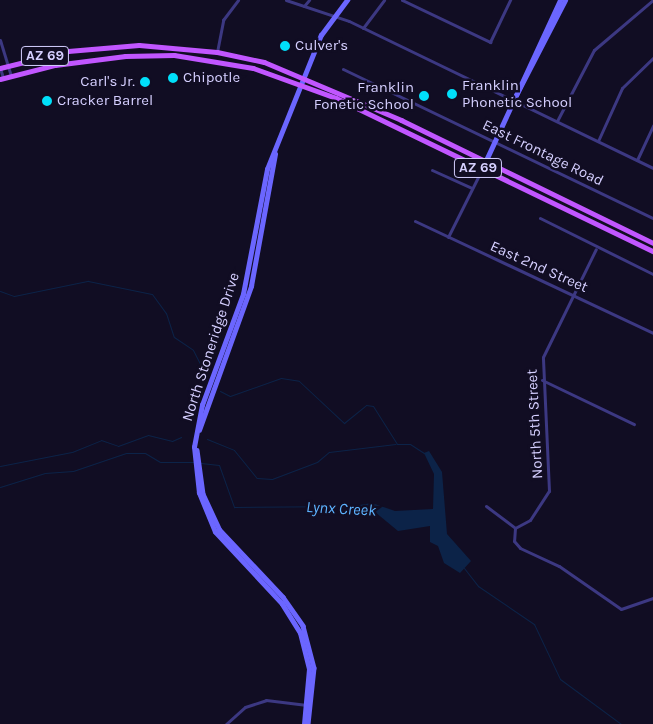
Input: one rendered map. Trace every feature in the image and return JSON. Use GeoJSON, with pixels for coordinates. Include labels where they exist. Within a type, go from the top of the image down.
{"type":"FeatureCollection","features":[{"type":"Feature","properties":{"kind":"main road","name":"AZ 69"},"geometry":{"type":"LineString","coordinates":[[0,68],[112,46],[217,52],[305,76],[486,161],[653,243]]}},
{"type":"Feature","properties":{"kind":"main road","name":"AZ 69"},"geometry":{"type":"LineString","coordinates":[[2,79],[82,60],[174,55],[224,62],[303,84],[653,251]]}},
{"type":"Feature","properties":{"kind":"street"},"geometry":{"type":"LineString","coordinates":[[217,52],[223,20],[238,0]]}},
{"type":"Feature","properties":{"kind":"street"},"geometry":{"type":"LineString","coordinates":[[286,0],[334,15],[363,28],[653,168]]}},
{"type":"Feature","properties":{"kind":"street"},"geometry":{"type":"LineString","coordinates":[[304,6],[309,0]]}},
{"type":"Feature","properties":{"kind":"street","name":"North Stoneridge Drive"},"geometry":{"type":"LineString","coordinates":[[308,724],[309,669],[300,633],[282,604],[215,532],[197,473],[195,447],[202,405],[243,294],[263,181],[305,76],[334,15],[347,0]]}},
{"type":"Feature","properties":{"kind":"street"},"geometry":{"type":"LineString","coordinates":[[363,28],[384,0]]}},
{"type":"Feature","properties":{"kind":"street"},"geometry":{"type":"LineString","coordinates":[[402,0],[490,42],[510,0]]}},
{"type":"Feature","properties":{"kind":"street"},"geometry":{"type":"LineString","coordinates":[[448,237],[486,161],[560,0]]}},
{"type":"Feature","properties":{"kind":"street"},"geometry":{"type":"LineString","coordinates":[[550,23],[565,0]]}},
{"type":"Feature","properties":{"kind":"street"},"geometry":{"type":"LineString","coordinates":[[556,121],[594,50],[653,0]]}},
{"type":"Feature","properties":{"kind":"street"},"geometry":{"type":"LineString","coordinates":[[0,40],[11,76]]}},
{"type":"Feature","properties":{"kind":"street"},"geometry":{"type":"LineString","coordinates":[[598,141],[622,88],[653,58]]}},
{"type":"Feature","properties":{"kind":"street"},"geometry":{"type":"LineString","coordinates":[[0,68],[2,79]]}},
{"type":"Feature","properties":{"kind":"street","name":"East Frontage Road"},"geometry":{"type":"LineString","coordinates":[[343,69],[653,218]]}},
{"type":"Feature","properties":{"kind":"street"},"geometry":{"type":"LineString","coordinates":[[637,160],[653,125]]}},
{"type":"Feature","properties":{"kind":"street"},"geometry":{"type":"LineString","coordinates":[[432,170],[472,188]]}},
{"type":"Feature","properties":{"kind":"street"},"geometry":{"type":"LineString","coordinates":[[540,218],[596,248],[653,274]]}},
{"type":"Feature","properties":{"kind":"street","name":"East 2nd Street"},"geometry":{"type":"LineString","coordinates":[[415,221],[574,294],[653,333]]}},
{"type":"Feature","properties":{"kind":"street","name":"North 5th Street"},"geometry":{"type":"LineString","coordinates":[[515,528],[530,520],[549,491],[542,380],[543,357],[596,248]]}},
{"type":"Feature","properties":{"kind":"street"},"geometry":{"type":"LineString","coordinates":[[542,380],[634,424]]}},
{"type":"Feature","properties":{"kind":"street"},"geometry":{"type":"LineString","coordinates":[[486,506],[515,528],[514,541],[520,548],[559,566],[621,609],[653,598]]}},
{"type":"Feature","properties":{"kind":"street"},"geometry":{"type":"LineString","coordinates":[[226,724],[260,702],[308,705]]}},
{"type":"Feature","properties":{"kind":"street","name":"North Stoneridge Drive"},"geometry":{"type":"LineString","coordinates":[[304,724],[308,705]]}},
{"type":"Feature","properties":{"kind":"water"},"geometry":{"type":"Polygon","coordinates":[[[429,451],[442,472],[447,534],[471,561],[460,573],[444,563],[438,546],[430,542],[430,526],[398,531],[375,512],[353,506],[372,503],[395,511],[433,509],[434,474],[424,453],[429,451]]]}},
{"type":"Feature","properties":{"kind":"waterway"},"geometry":{"type":"LineString","coordinates":[[0,291],[14,296],[88,281],[152,294],[166,313],[174,337],[193,350],[205,374]]}},
{"type":"Feature","properties":{"kind":"waterway"},"geometry":{"type":"LineString","coordinates":[[220,391],[230,396],[281,378],[299,381],[344,423],[366,405],[373,406],[397,444],[410,444],[424,453]]}},
{"type":"Feature","properties":{"kind":"waterway"},"geometry":{"type":"LineString","coordinates":[[0,466],[72,452],[101,440],[118,446],[148,435],[172,441],[181,437]]}},
{"type":"Feature","properties":{"kind":"waterway"},"geometry":{"type":"LineString","coordinates":[[207,439],[234,450],[257,478],[272,479],[317,462],[329,452],[396,444]]}},
{"type":"Feature","properties":{"kind":"waterway","name":"Lynx Creek"},"geometry":{"type":"LineString","coordinates":[[0,487],[45,473],[73,471],[126,453],[145,453],[160,462],[195,462]]}},
{"type":"Feature","properties":{"kind":"waterway","name":"Lynx Creek"},"geometry":{"type":"LineString","coordinates":[[201,463],[219,465],[234,507],[354,506]]}},
{"type":"Feature","properties":{"kind":"waterway","name":"Lynx Creek"},"geometry":{"type":"LineString","coordinates":[[464,568],[478,586],[534,624],[560,679],[621,724]]}},
{"type":"Feature","properties":{"kind":"place","name":"Culver's"},"geometry":{"type":"Point","coordinates":[285,46]}},
{"type":"Feature","properties":{"kind":"place","name":"Chipotle"},"geometry":{"type":"Point","coordinates":[173,78]}},
{"type":"Feature","properties":{"kind":"place","name":"Carl's Jr."},"geometry":{"type":"Point","coordinates":[145,82]}},
{"type":"Feature","properties":{"kind":"place","name":"Franklin Phonetic School"},"geometry":{"type":"Point","coordinates":[452,94]}},
{"type":"Feature","properties":{"kind":"place","name":"Franklin Fonetic School"},"geometry":{"type":"Point","coordinates":[424,96]}},
{"type":"Feature","properties":{"kind":"place","name":"Cracker Barrel"},"geometry":{"type":"Point","coordinates":[47,101]}}]}
